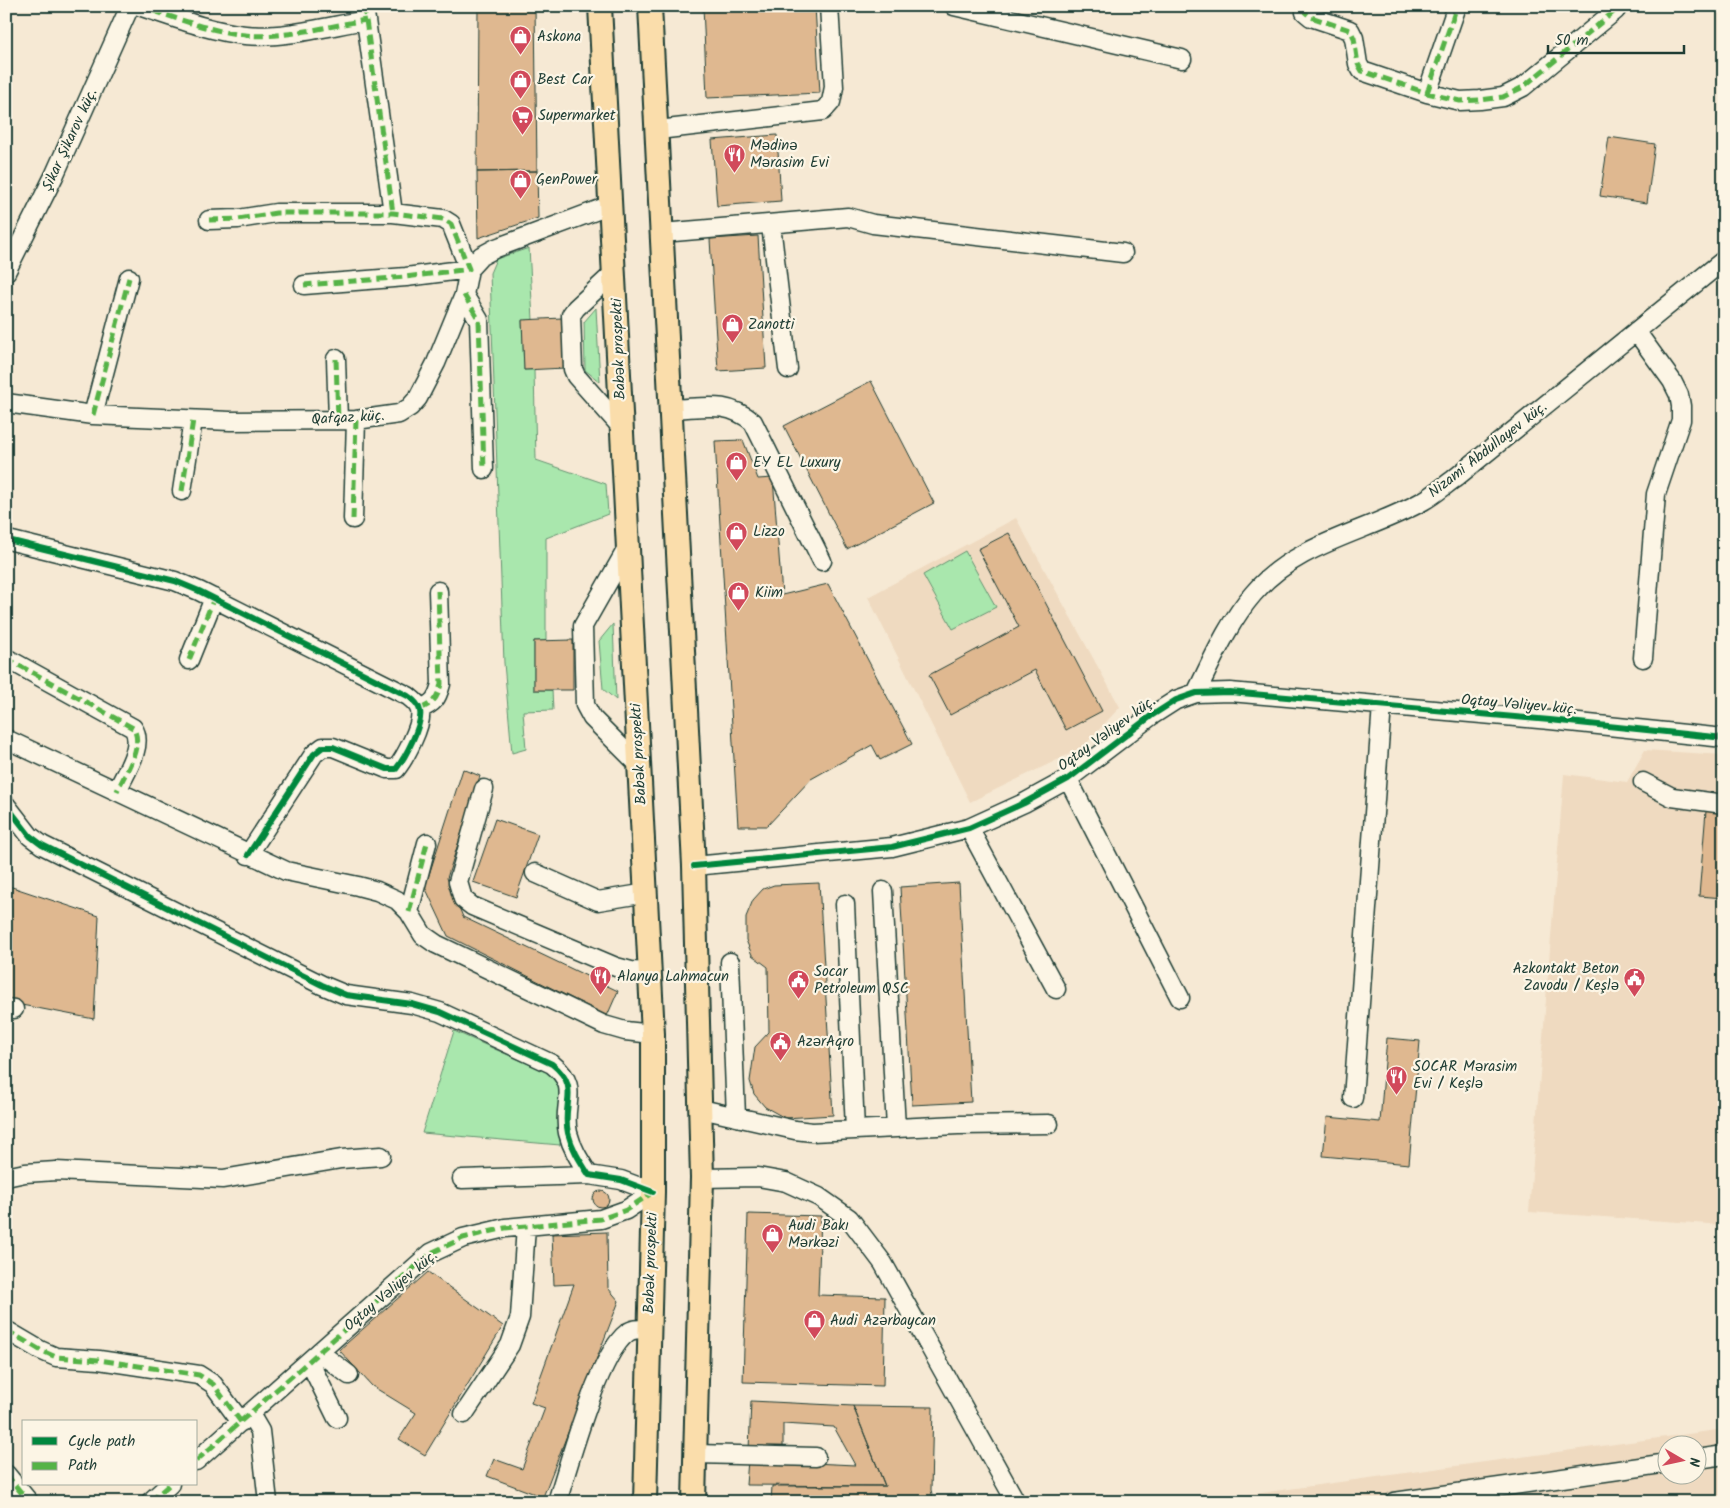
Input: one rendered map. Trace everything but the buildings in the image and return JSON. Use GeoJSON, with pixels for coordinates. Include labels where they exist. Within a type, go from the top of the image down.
{"type":"FeatureCollection","features":[{"type":"Feature","properties":{"kind":"main road","name":"Babək prospekti"},"geometry":{"type":"LineString","coordinates":[[600,6],[616,272],[622,428],[653,1034],[653,1192],[645,1502]]}},
{"type":"Feature","properties":{"kind":"main road"},"geometry":{"type":"LineString","coordinates":[[650,6],[658,130],[694,866],[702,1178],[694,1502]]}},
{"type":"Feature","properties":{"kind":"main road"},"geometry":{"type":"LineString","coordinates":[[649,1329],[658,1422],[656,1502]]}},
{"type":"Feature","properties":{"kind":"main road"},"geometry":{"type":"LineString","coordinates":[[683,1502],[686,1439],[696,1406]]}},
{"type":"Feature","properties":{"kind":"street","name":"Şikar Şikarov küç."},"geometry":{"type":"LineString","coordinates":[[6,272],[58,167],[130,6]]}},
{"type":"Feature","properties":{"kind":"street"},"geometry":{"type":"LineString","coordinates":[[139,6],[212,29],[245,35],[269,36],[365,13],[393,213]]}},
{"type":"Feature","properties":{"kind":"street"},"geometry":{"type":"LineString","coordinates":[[658,130],[823,111],[831,102],[834,87],[829,6]]}},
{"type":"Feature","properties":{"kind":"street"},"geometry":{"type":"LineString","coordinates":[[954,6],[1182,59]]}},
{"type":"Feature","properties":{"kind":"street"},"geometry":{"type":"LineString","coordinates":[[1306,6],[1305,12],[1311,17],[1350,30],[1354,38],[1358,64],[1362,71],[1427,93],[1460,101],[1503,97],[1523,87],[1616,10]]}},
{"type":"Feature","properties":{"kind":"street"},"geometry":{"type":"LineString","coordinates":[[1427,93],[1457,6]]}},
{"type":"Feature","properties":{"kind":"street"},"geometry":{"type":"LineString","coordinates":[[304,285],[406,277],[469,269],[481,256],[496,248],[611,205]]}},
{"type":"Feature","properties":{"kind":"street"},"geometry":{"type":"LineString","coordinates":[[210,220],[238,219],[276,213],[393,213],[443,218],[451,224],[469,269]]}},
{"type":"Feature","properties":{"kind":"street"},"geometry":{"type":"LineString","coordinates":[[662,233],[848,217],[873,224],[1123,253]]}},
{"type":"Feature","properties":{"kind":"street"},"geometry":{"type":"LineString","coordinates":[[771,225],[788,369]]}},
{"type":"Feature","properties":{"kind":"street","name":"Nizami Abdullayev küç."},"geometry":{"type":"LineString","coordinates":[[1196,693],[1238,613],[1254,592],[1290,561],[1422,501],[1454,479],[1724,260]]}},
{"type":"Feature","properties":{"kind":"street","name":"Qafqaz küç."},"geometry":{"type":"LineString","coordinates":[[6,403],[93,415],[193,420],[356,420],[399,414],[414,403],[436,363],[464,295],[469,269]]}},
{"type":"Feature","properties":{"kind":"street"},"geometry":{"type":"LineString","coordinates":[[616,272],[576,308],[571,315],[573,368],[576,376],[622,428]]}},
{"type":"Feature","properties":{"kind":"street"},"geometry":{"type":"LineString","coordinates":[[93,415],[129,278]]}},
{"type":"Feature","properties":{"kind":"street"},"geometry":{"type":"LineString","coordinates":[[464,295],[479,320],[484,469]]}},
{"type":"Feature","properties":{"kind":"street"},"geometry":{"type":"LineString","coordinates":[[1636,331],[1672,381],[1679,394],[1682,406],[1681,420],[1656,494],[1643,658]]}},
{"type":"Feature","properties":{"kind":"street"},"geometry":{"type":"LineString","coordinates":[[336,359],[338,420]]}},
{"type":"Feature","properties":{"kind":"street"},"geometry":{"type":"LineString","coordinates":[[671,409],[725,407],[739,411],[753,422],[822,562]]}},
{"type":"Feature","properties":{"kind":"street"},"geometry":{"type":"LineString","coordinates":[[182,491],[193,420]]}},
{"type":"Feature","properties":{"kind":"street"},"geometry":{"type":"LineString","coordinates":[[353,519],[356,420]]}},
{"type":"Feature","properties":{"kind":"street"},"geometry":{"type":"LineString","coordinates":[[12,541],[174,581],[214,598],[408,696],[420,709],[421,719],[404,759],[396,769],[387,769],[333,747],[323,747],[314,754],[248,854]]}},
{"type":"Feature","properties":{"kind":"street"},"geometry":{"type":"LineString","coordinates":[[628,547],[583,626],[585,705],[592,718],[640,766]]}},
{"type":"Feature","properties":{"kind":"street"},"geometry":{"type":"LineString","coordinates":[[420,709],[432,704],[438,698],[441,684],[438,591]]}},
{"type":"Feature","properties":{"kind":"street"},"geometry":{"type":"LineString","coordinates":[[189,660],[214,598]]}},
{"type":"Feature","properties":{"kind":"street"},"geometry":{"type":"LineString","coordinates":[[6,658],[133,728],[138,734],[137,745],[117,791]]}},
{"type":"Feature","properties":{"kind":"street","name":"Oqtay Vəliyev küç."},"geometry":{"type":"LineString","coordinates":[[694,866],[892,847],[968,828],[1024,803],[1068,779],[1151,716],[1176,700],[1196,693],[1230,692],[1724,738]]}},
{"type":"Feature","properties":{"kind":"street"},"geometry":{"type":"LineString","coordinates":[[1352,1098],[1382,705]]}},
{"type":"Feature","properties":{"kind":"street"},"geometry":{"type":"LineString","coordinates":[[6,739],[286,871],[377,891],[397,900],[409,912],[423,935],[436,944],[604,1025],[625,1031],[653,1034]]}},
{"type":"Feature","properties":{"kind":"street"},"geometry":{"type":"LineString","coordinates":[[1068,779],[1180,998]]}},
{"type":"Feature","properties":{"kind":"street"},"geometry":{"type":"LineString","coordinates":[[1643,782],[1672,797],[1724,804]]}},
{"type":"Feature","properties":{"kind":"street"},"geometry":{"type":"LineString","coordinates":[[484,789],[458,882],[463,899],[472,906],[616,967],[631,971],[650,972]]}},
{"type":"Feature","properties":{"kind":"street"},"geometry":{"type":"LineString","coordinates":[[6,805],[30,836],[42,844],[322,985],[346,995],[412,1004],[440,1012],[552,1064],[563,1073],[569,1087],[568,1131],[576,1156],[589,1175]]}},
{"type":"Feature","properties":{"kind":"street"},"geometry":{"type":"LineString","coordinates":[[968,828],[1056,989]]}},
{"type":"Feature","properties":{"kind":"street"},"geometry":{"type":"LineString","coordinates":[[409,912],[427,843]]}},
{"type":"Feature","properties":{"kind":"street"},"geometry":{"type":"LineString","coordinates":[[536,874],[598,901],[647,894]]}},
{"type":"Feature","properties":{"kind":"street"},"geometry":{"type":"LineString","coordinates":[[883,891],[896,1128]]}},
{"type":"Feature","properties":{"kind":"street"},"geometry":{"type":"LineString","coordinates":[[844,904],[855,1130]]}},
{"type":"Feature","properties":{"kind":"street"},"geometry":{"type":"LineString","coordinates":[[730,962],[736,1117]]}},
{"type":"Feature","properties":{"kind":"street"},"geometry":{"type":"LineString","coordinates":[[701,1109],[812,1132],[1049,1124]]}},
{"type":"Feature","properties":{"kind":"street"},"geometry":{"type":"LineString","coordinates":[[6,1177],[25,1173],[56,1171],[223,1179],[341,1159],[381,1156]]}},
{"type":"Feature","properties":{"kind":"street"},"geometry":{"type":"LineString","coordinates":[[462,1179],[589,1175],[621,1180],[653,1192]]}},
{"type":"Feature","properties":{"kind":"street"},"geometry":{"type":"LineString","coordinates":[[702,1178],[758,1177],[786,1182],[819,1197],[849,1218],[883,1263],[1016,1502]]}},
{"type":"Feature","properties":{"kind":"street","name":"Oqtay Vəliyev küç."},"geometry":{"type":"LineString","coordinates":[[198,1459],[431,1253],[463,1238],[505,1228],[601,1219],[626,1210],[653,1192]]}},
{"type":"Feature","properties":{"kind":"street"},"geometry":{"type":"LineString","coordinates":[[464,1414],[510,1344],[520,1317],[526,1226]]}},
{"type":"Feature","properties":{"kind":"street"},"geometry":{"type":"LineString","coordinates":[[556,1502],[603,1365],[626,1333],[633,1330],[649,1329]]}},
{"type":"Feature","properties":{"kind":"street"},"geometry":{"type":"LineString","coordinates":[[6,1330],[56,1357],[99,1360],[200,1375],[213,1384],[260,1431],[268,1502]]}},
{"type":"Feature","properties":{"kind":"street"},"geometry":{"type":"LineString","coordinates":[[314,1357],[349,1375]]}},
{"type":"Feature","properties":{"kind":"street"},"geometry":{"type":"LineString","coordinates":[[314,1357],[337,1418]]}},
{"type":"Feature","properties":{"kind":"street"},"geometry":{"type":"LineString","coordinates":[[695,1454],[816,1457]]}},
{"type":"Feature","properties":{"kind":"street"},"geometry":{"type":"LineString","coordinates":[[1708,1457],[1724,1455]]}},
{"type":"Feature","properties":{"kind":"street"},"geometry":{"type":"LineString","coordinates":[[1394,1502],[1658,1464]]}},
{"type":"Feature","properties":{"kind":"street"},"geometry":{"type":"LineString","coordinates":[[6,1474],[29,1502]]}},
{"type":"Feature","properties":{"kind":"street"},"geometry":{"type":"LineString","coordinates":[[150,1502],[168,1486]]}},
{"type":"Feature","properties":{"kind":"shaded area"},"geometry":{"type":"Polygon","coordinates":[[[1016,518],[1120,707],[1082,748],[970,802],[868,597],[1016,518]]]}},
{"type":"Feature","properties":{"kind":"shaded area","name":"Azkontakt Beton Zavodu / Keşlə"},"geometry":{"type":"Polygon","coordinates":[[[1645,750],[1724,755],[1724,1225],[1529,1212],[1564,774],[1627,782],[1645,750]]]}},
{"type":"Feature","properties":{"kind":"shaded area"},"geometry":{"type":"Polygon","coordinates":[[[1724,1429],[1724,1502],[1196,1502],[1658,1438],[1658,1486],[1708,1486],[1708,1436],[1673,1436],[1724,1429]]]}},
{"type":"Feature","properties":{"kind":"green space"},"geometry":{"type":"Polygon","coordinates":[[[529,248],[533,320],[522,321],[524,370],[534,370],[536,460],[606,484],[608,514],[546,538],[546,641],[534,641],[534,690],[552,690],[553,710],[523,711],[526,749],[512,753],[504,663],[490,273],[496,259],[529,248]]]}},
{"type":"Feature","properties":{"kind":"green space"},"geometry":{"type":"Polygon","coordinates":[[[596,308],[600,382],[585,370],[584,322],[596,308]]]}},
{"type":"Feature","properties":{"kind":"green space"},"geometry":{"type":"Polygon","coordinates":[[[965,551],[996,607],[953,629],[923,575],[965,551]]]}},
{"type":"Feature","properties":{"kind":"green space"},"geometry":{"type":"Polygon","coordinates":[[[613,624],[616,700],[603,689],[599,641],[613,624]]]}},
{"type":"Feature","properties":{"kind":"green space"},"geometry":{"type":"Polygon","coordinates":[[[454,1031],[549,1073],[559,1087],[560,1145],[422,1133],[454,1031]]]}},
{"type":"Feature","properties":{"kind":"marked path"},"geometry":{"type":"LineString","coordinates":[[139,6],[205,27],[259,36],[290,34],[366,20]]}},
{"type":"Feature","properties":{"kind":"marked path"},"geometry":{"type":"LineString","coordinates":[[364,6],[393,213]]}},
{"type":"Feature","properties":{"kind":"marked path"},"geometry":{"type":"LineString","coordinates":[[1306,6],[1305,12],[1311,17],[1350,30],[1354,38],[1358,64],[1362,71],[1427,93],[1460,101],[1503,97],[1523,87],[1616,10]]}},
{"type":"Feature","properties":{"kind":"marked path"},"geometry":{"type":"LineString","coordinates":[[1427,93],[1457,6]]}},
{"type":"Feature","properties":{"kind":"marked path"},"geometry":{"type":"LineString","coordinates":[[209,220],[238,219],[276,213],[393,213],[443,219],[451,224],[469,269],[406,277],[304,285]]}},
{"type":"Feature","properties":{"kind":"marked path"},"geometry":{"type":"LineString","coordinates":[[93,415],[129,278]]}},
{"type":"Feature","properties":{"kind":"marked path"},"geometry":{"type":"LineString","coordinates":[[464,295],[479,320],[484,469]]}},
{"type":"Feature","properties":{"kind":"marked path"},"geometry":{"type":"LineString","coordinates":[[336,359],[338,420]]}},
{"type":"Feature","properties":{"kind":"marked path"},"geometry":{"type":"LineString","coordinates":[[182,491],[193,420]]}},
{"type":"Feature","properties":{"kind":"marked path"},"geometry":{"type":"LineString","coordinates":[[353,519],[356,420]]}},
{"type":"Feature","properties":{"kind":"marked path"},"geometry":{"type":"LineString","coordinates":[[420,709],[429,705],[434,700],[441,684],[438,591]]}},
{"type":"Feature","properties":{"kind":"marked path"},"geometry":{"type":"LineString","coordinates":[[189,660],[214,598]]}},
{"type":"Feature","properties":{"kind":"marked path"},"geometry":{"type":"LineString","coordinates":[[6,658],[133,728],[137,743],[135,751],[117,791]]}},
{"type":"Feature","properties":{"kind":"marked path"},"geometry":{"type":"LineString","coordinates":[[409,912],[427,843]]}},
{"type":"Feature","properties":{"kind":"marked path"},"geometry":{"type":"LineString","coordinates":[[198,1459],[431,1253],[463,1238],[505,1228],[601,1219],[626,1210],[653,1192]]}},
{"type":"Feature","properties":{"kind":"marked path"},"geometry":{"type":"LineString","coordinates":[[6,1330],[56,1357],[99,1360],[199,1375],[213,1384],[241,1422]]}},
{"type":"Feature","properties":{"kind":"marked path"},"geometry":{"type":"LineString","coordinates":[[6,1474],[29,1502]]}},
{"type":"Feature","properties":{"kind":"marked path"},"geometry":{"type":"LineString","coordinates":[[150,1502],[168,1486]]}},
{"type":"Feature","properties":{"kind":"cycle path"},"geometry":{"type":"LineString","coordinates":[[12,541],[175,581],[199,591],[408,696],[417,704],[420,711],[419,724],[404,757],[396,769],[387,769],[333,747],[323,747],[314,754],[248,855]]}},
{"type":"Feature","properties":{"kind":"cycle path"},"geometry":{"type":"LineString","coordinates":[[694,866],[892,847],[969,828],[1024,803],[1068,779],[1151,716],[1176,700],[1196,693],[1230,692],[1550,720],[1724,738]]}},
{"type":"Feature","properties":{"kind":"cycle path"},"geometry":{"type":"LineString","coordinates":[[6,805],[30,836],[42,845],[322,985],[346,995],[412,1004],[440,1012],[552,1064],[566,1081],[569,1096],[567,1113],[568,1133],[574,1150],[589,1175],[621,1180],[653,1192]]}},
{"type":"Feature","properties":{"kind":"place","name":"Askona"},"geometry":{"type":"Point","coordinates":[521,56]}},
{"type":"Feature","properties":{"kind":"place","name":"Best Car"},"geometry":{"type":"Point","coordinates":[521,99]}},
{"type":"Feature","properties":{"kind":"place","name":"Supermarket"},"geometry":{"type":"Point","coordinates":[522,135]}},
{"type":"Feature","properties":{"kind":"place","name":"Mədinə Mərasim Evi"},"geometry":{"type":"Point","coordinates":[734,174]}},
{"type":"Feature","properties":{"kind":"place","name":"GenPower"},"geometry":{"type":"Point","coordinates":[520,199]}},
{"type":"Feature","properties":{"kind":"place","name":"Zanotti"},"geometry":{"type":"Point","coordinates":[732,344]}},
{"type":"Feature","properties":{"kind":"place","name":"EY EL Luxury"},"geometry":{"type":"Point","coordinates":[737,482]}},
{"type":"Feature","properties":{"kind":"place","name":"Lizzo"},"geometry":{"type":"Point","coordinates":[737,551]}},
{"type":"Feature","properties":{"kind":"place","name":"Kiim"},"geometry":{"type":"Point","coordinates":[739,612]}},
{"type":"Feature","properties":{"kind":"place","name":"Alanya Lahmacun"},"geometry":{"type":"Point","coordinates":[601,996]}},
{"type":"Feature","properties":{"kind":"place","name":"Azkontakt Beton Zavodu / Keşlə"},"geometry":{"type":"Point","coordinates":[1635,997]}},
{"type":"Feature","properties":{"kind":"place","name":"Socar Petroleum QSC"},"geometry":{"type":"Point","coordinates":[798,1000]}},
{"type":"Feature","properties":{"kind":"place","name":"AzərAqro"},"geometry":{"type":"Point","coordinates":[781,1061]}},
{"type":"Feature","properties":{"kind":"place","name":"SOCAR Mərasim Evi / Keşlə"},"geometry":{"type":"Point","coordinates":[1397,1095]}},
{"type":"Feature","properties":{"kind":"place","name":"Audi Bakı Mərkəzi"},"geometry":{"type":"Point","coordinates":[772,1254]}},
{"type":"Feature","properties":{"kind":"place","name":"Audi Azərbaycan"},"geometry":{"type":"Point","coordinates":[814,1340]}}]}
